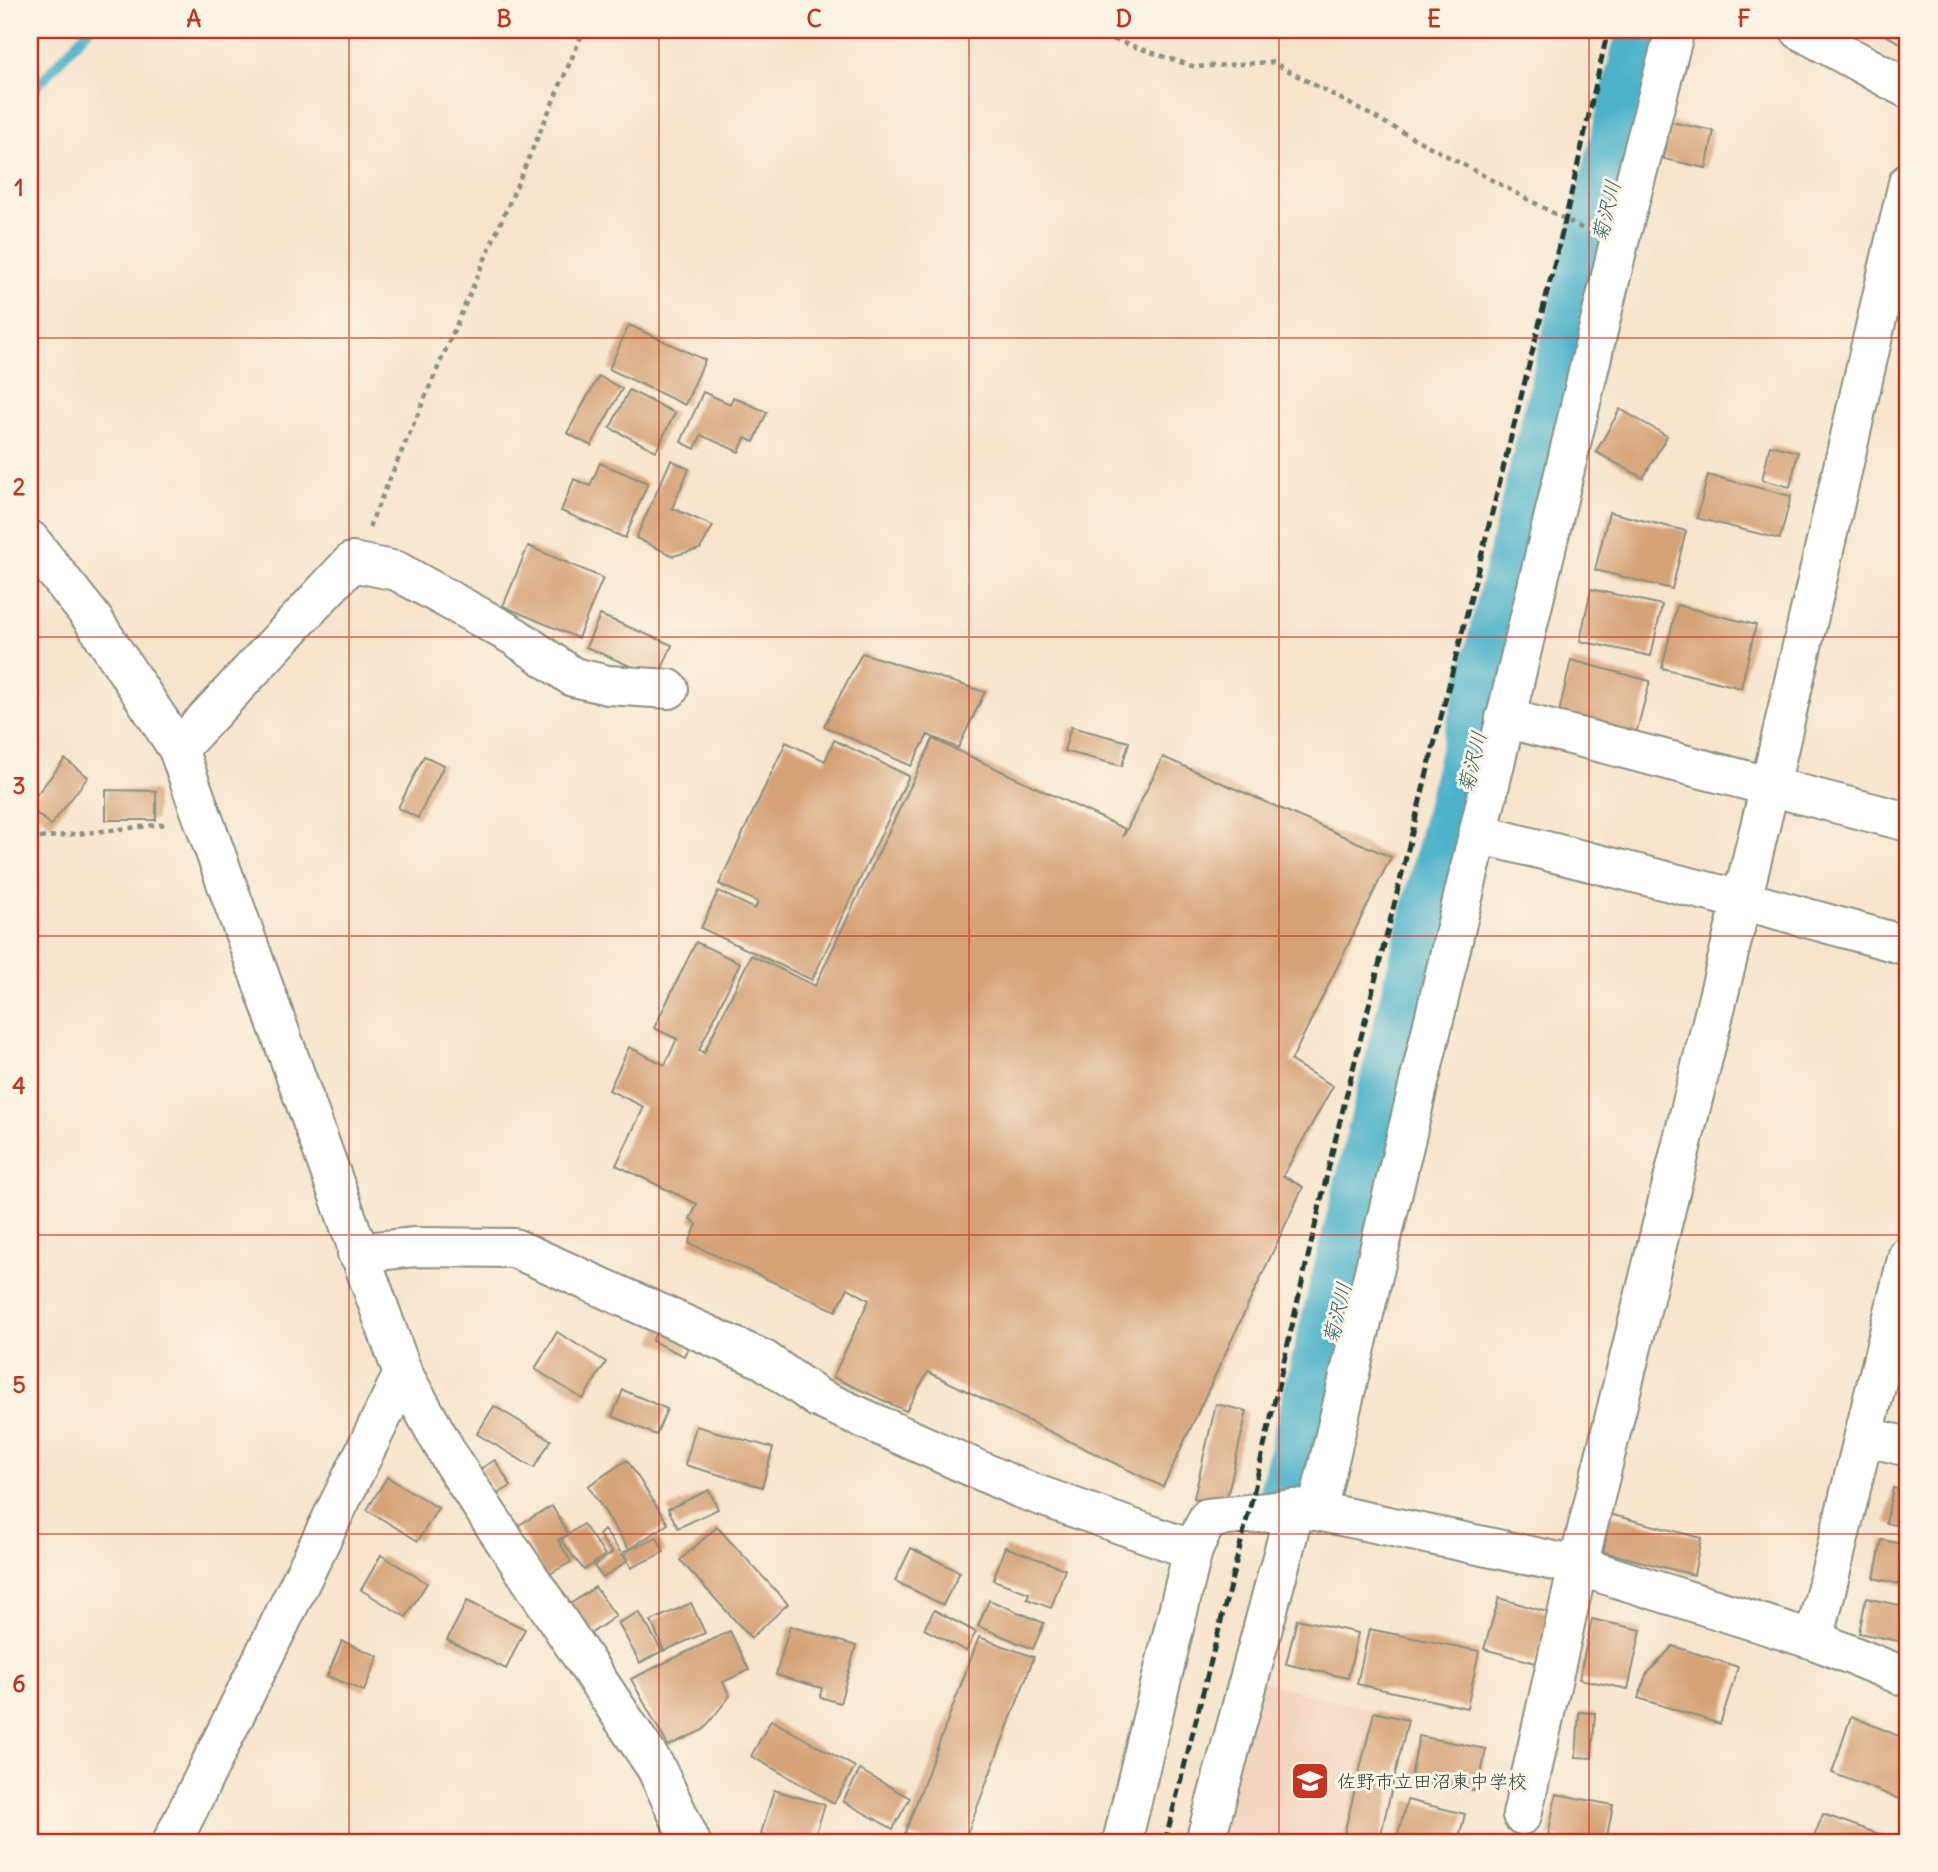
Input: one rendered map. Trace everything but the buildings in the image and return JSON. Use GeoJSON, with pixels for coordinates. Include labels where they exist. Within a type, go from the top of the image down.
{"type":"FeatureCollection","features":[{"type":"Feature","properties":{"kind":"street"},"geometry":{"type":"LineString","coordinates":[[1205,1842],[1306,1510],[1479,834],[1616,252],[1675,30]]}},
{"type":"Feature","properties":{"kind":"street"},"geometry":{"type":"LineString","coordinates":[[1800,30],[1908,89]]}},
{"type":"Feature","properties":{"kind":"street"},"geometry":{"type":"LineString","coordinates":[[1522,1815],[1578,1566],[1770,786],[1908,183]]}},
{"type":"Feature","properties":{"kind":"street"},"geometry":{"type":"LineString","coordinates":[[30,540],[92,618],[178,749],[357,1253],[403,1374],[453,1463],[656,1768],[691,1842]]}},
{"type":"Feature","properties":{"kind":"street"},"geometry":{"type":"LineString","coordinates":[[178,749],[352,562],[397,571],[513,636],[573,677],[608,685],[669,689]]}},
{"type":"Feature","properties":{"kind":"street"},"geometry":{"type":"LineString","coordinates":[[1505,718],[1908,822]]}},
{"type":"Feature","properties":{"kind":"street"},"geometry":{"type":"LineString","coordinates":[[1479,834],[1742,900],[1908,946]]}},
{"type":"Feature","properties":{"kind":"street"},"geometry":{"type":"LineString","coordinates":[[357,1253],[415,1247],[513,1248],[764,1360],[818,1398],[1019,1488],[1193,1550]]}},
{"type":"Feature","properties":{"kind":"street"},"geometry":{"type":"LineString","coordinates":[[1814,1640],[1908,1255]]}},
{"type":"Feature","properties":{"kind":"street"},"geometry":{"type":"LineString","coordinates":[[172,1842],[403,1374]]}},
{"type":"Feature","properties":{"kind":"street"},"geometry":{"type":"LineString","coordinates":[[1864,1436],[1908,1447]]}},
{"type":"Feature","properties":{"kind":"street"},"geometry":{"type":"LineString","coordinates":[[1122,1842],[1193,1550],[1208,1518],[1306,1510],[1578,1566],[1814,1640],[1908,1678]]}},
{"type":"Feature","properties":{"kind":"path"},"geometry":{"type":"LineString","coordinates":[[352,562],[384,497],[584,30]]}},
{"type":"Feature","properties":{"kind":"path"},"geometry":{"type":"LineString","coordinates":[[1085,30],[1195,67],[1272,62],[1582,229]]}},
{"type":"Feature","properties":{"kind":"path"},"geometry":{"type":"LineString","coordinates":[[30,839],[205,820]]}},
{"type":"Feature","properties":{"kind":"shaded area","name":"佐野市立田沼東中学校"},"geometry":{"type":"Polygon","coordinates":[[[1250,1678],[1407,1720],[1379,1842],[1212,1842],[1250,1678]]]}},
{"type":"Feature","properties":{"kind":"waterway","name":"菊沢川"},"geometry":{"type":"LineString","coordinates":[[30,94],[88,30]]}},
{"type":"Feature","properties":{"kind":"waterway","name":"菊沢川"},"geometry":{"type":"LineString","coordinates":[[1293,1494],[1651,30]]}},
{"type":"Feature","properties":{"kind":"railway"},"geometry":{"type":"LineString","coordinates":[[1165,1842],[1252,1499],[1332,1153],[1565,221],[1608,30]]}},
{"type":"Feature","properties":{"kind":"place","name":"佐野市立田沼東中学校"},"geometry":{"type":"Point","coordinates":[1310,1781]}}]}
